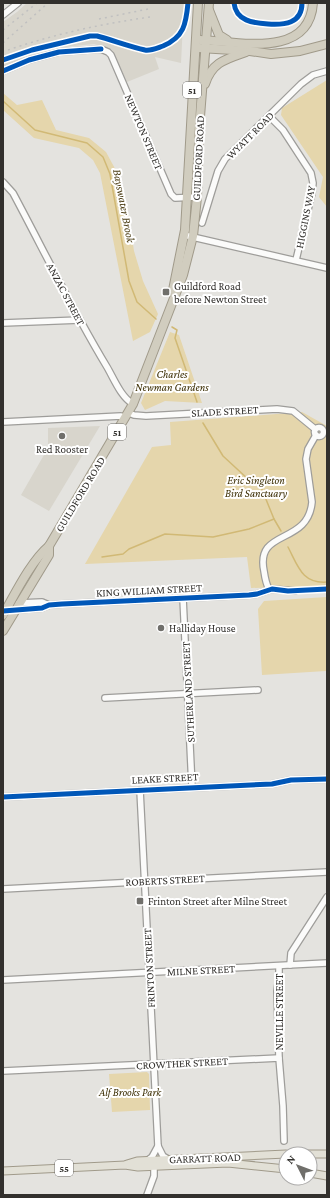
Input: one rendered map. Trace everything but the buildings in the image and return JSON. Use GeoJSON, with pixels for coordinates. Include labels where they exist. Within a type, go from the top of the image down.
{"type":"FeatureCollection","features":[{"type":"Feature","properties":{"kind":"highway","name":"GUILDFORD ROAD"},"geometry":{"type":"LineString","coordinates":[[169,310],[184,235],[198,3]]}},
{"type":"Feature","properties":{"kind":"highway"},"geometry":{"type":"LineString","coordinates":[[195,44],[234,42],[261,44],[279,42],[292,37],[303,28],[308,21],[313,3]]}},
{"type":"Feature","properties":{"kind":"highway","name":"GUILDFORD ROAD"},"geometry":{"type":"LineString","coordinates":[[5,609],[41,553],[49,546],[133,404],[183,275],[193,236],[197,198],[201,95],[208,5]]}},
{"type":"Feature","properties":{"kind":"highway"},"geometry":{"type":"LineString","coordinates":[[208,5],[219,35],[222,38],[234,42]]}},
{"type":"Feature","properties":{"kind":"highway"},"geometry":{"type":"LineString","coordinates":[[205,44],[272,54],[300,51],[327,44]]}},
{"type":"Feature","properties":{"kind":"highway"},"geometry":{"type":"LineString","coordinates":[[201,95],[208,75],[216,65],[228,58],[250,51]]}},
{"type":"Feature","properties":{"kind":"highway","name":"GUILDFORD ROAD"},"geometry":{"type":"LineString","coordinates":[[3,631],[49,555],[49,546]]}},
{"type":"Feature","properties":{"kind":"main road","name":"KING WILLIAM STREET"},"geometry":{"type":"LineString","coordinates":[[5,609],[17,606]]}},
{"type":"Feature","properties":{"kind":"main road","name":"GARRATT ROAD"},"geometry":{"type":"LineString","coordinates":[[3,1171],[125,1165],[138,1167],[152,1162],[168,1159],[278,1154]]}},
{"type":"Feature","properties":{"kind":"main road","name":"GARRATT ROAD"},"geometry":{"type":"LineString","coordinates":[[152,1162],[228,1163],[278,1168]]}},
{"type":"Feature","properties":{"kind":"street"},"geometry":{"type":"LineString","coordinates":[[3,15],[18,3]]}},
{"type":"Feature","properties":{"kind":"street","name":"NEWTON STREET"},"geometry":{"type":"LineString","coordinates":[[3,71],[29,60],[59,52],[101,49],[108,52],[111,55],[171,194],[175,198],[197,198]]}},
{"type":"Feature","properties":{"kind":"street","name":"WYATT ROAD"},"geometry":{"type":"LineString","coordinates":[[202,223],[218,171],[225,159],[301,84],[313,76],[327,71]]}},
{"type":"Feature","properties":{"kind":"street","name":"HIGGINS WAY"},"geometry":{"type":"LineString","coordinates":[[270,116],[283,130],[300,155],[311,173],[313,183],[296,260]]}},
{"type":"Feature","properties":{"kind":"street","name":"ANZAC STREET"},"geometry":{"type":"LineString","coordinates":[[3,182],[13,193],[80,320],[123,394],[128,401],[133,404]]}},
{"type":"Feature","properties":{"kind":"street"},"geometry":{"type":"LineString","coordinates":[[184,235],[327,268]]}},
{"type":"Feature","properties":{"kind":"street"},"geometry":{"type":"LineString","coordinates":[[3,323],[80,320]]}},
{"type":"Feature","properties":{"kind":"street","name":"SLADE STREET"},"geometry":{"type":"LineString","coordinates":[[3,422],[277,409],[293,411],[316,432]]}},
{"type":"Feature","properties":{"kind":"street"},"geometry":{"type":"LineString","coordinates":[[269,589],[262,564],[265,552],[268,546],[273,542],[300,528],[309,515],[312,502],[306,459],[308,449],[316,432],[319,427],[325,427]]}},
{"type":"Feature","properties":{"kind":"street","name":"KING WILLIAM STREET"},"geometry":{"type":"LineString","coordinates":[[17,606],[42,602],[49,605],[249,595],[257,594],[269,589],[295,591]]}},
{"type":"Feature","properties":{"kind":"street","name":"SUTHERLAND STREET"},"geometry":{"type":"LineString","coordinates":[[183,598],[192,787]]}},
{"type":"Feature","properties":{"kind":"street"},"geometry":{"type":"LineString","coordinates":[[106,698],[258,690]]}},
{"type":"Feature","properties":{"kind":"street","name":"LEAKE STREET"},"geometry":{"type":"LineString","coordinates":[[3,797],[272,784],[291,780],[327,779]]}},
{"type":"Feature","properties":{"kind":"street","name":"FRINTON STREET"},"geometry":{"type":"LineString","coordinates":[[140,790],[158,1146]]}},
{"type":"Feature","properties":{"kind":"street","name":"ROBERTS STREET"},"geometry":{"type":"LineString","coordinates":[[3,889],[327,872]]}},
{"type":"Feature","properties":{"kind":"street","name":"NEVILLE STREET"},"geometry":{"type":"LineString","coordinates":[[290,965],[291,953],[327,897]]}},
{"type":"Feature","properties":{"kind":"street","name":"MILNE STREET"},"geometry":{"type":"LineString","coordinates":[[3,980],[327,963]]}},
{"type":"Feature","properties":{"kind":"street","name":"NEVILLE STREET"},"geometry":{"type":"LineString","coordinates":[[279,966],[280,977],[277,991],[279,1058]]}},
{"type":"Feature","properties":{"kind":"street"},"geometry":{"type":"LineString","coordinates":[[279,1058],[284,1141]]}},
{"type":"Feature","properties":{"kind":"street","name":"CROWTHER STREET"},"geometry":{"type":"LineString","coordinates":[[3,1071],[279,1058]]}},
{"type":"Feature","properties":{"kind":"street"},"geometry":{"type":"LineString","coordinates":[[158,1146],[163,1156],[168,1159]]}},
{"type":"Feature","properties":{"kind":"street"},"geometry":{"type":"LineString","coordinates":[[147,1195],[154,1176],[152,1157],[158,1146]]}},
{"type":"Feature","properties":{"kind":"shaded area"},"geometry":{"type":"Polygon","coordinates":[[[27,3],[184,3],[181,63],[155,57],[159,69],[127,82],[112,50],[94,44],[44,49],[3,68],[3,22],[27,3]]]}},
{"type":"Feature","properties":{"kind":"shaded area"},"geometry":{"type":"Polygon","coordinates":[[[100,426],[49,511],[21,495],[48,448],[48,428],[100,426]]]}},
{"type":"Feature","properties":{"kind":"green space"},"geometry":{"type":"Polygon","coordinates":[[[327,80],[327,207],[319,197],[323,177],[281,115],[282,108],[327,80]]]}},
{"type":"Feature","properties":{"kind":"green space"},"geometry":{"type":"Polygon","coordinates":[[[3,93],[17,105],[42,100],[56,130],[89,138],[106,152],[119,176],[128,212],[134,251],[143,281],[158,314],[150,332],[133,341],[100,173],[93,160],[79,148],[34,138],[3,110],[3,93]]]}},
{"type":"Feature","properties":{"kind":"green space","name":"Charles Newman Gardens"},"geometry":{"type":"Polygon","coordinates":[[[170,332],[179,335],[202,403],[165,401],[145,410],[141,403],[170,332]]]}},
{"type":"Feature","properties":{"kind":"green space","name":"Eric Singleton Bird Sanctuary"},"geometry":{"type":"Polygon","coordinates":[[[302,412],[327,426],[327,586],[251,588],[247,557],[85,564],[152,447],[171,445],[170,422],[302,412]]]}},
{"type":"Feature","properties":{"kind":"green space"},"geometry":{"type":"Polygon","coordinates":[[[327,597],[327,676],[326,671],[262,675],[258,609],[264,601],[327,597]]]}},
{"type":"Feature","properties":{"kind":"green space","name":"Alf Brooks Park"},"geometry":{"type":"Polygon","coordinates":[[[147,1072],[149,1074],[150,1110],[112,1112],[109,1074],[147,1072]]]}},
{"type":"Feature","properties":{"kind":"waterway","name":"Bayswater Brook"},"geometry":{"type":"LineString","coordinates":[[3,101],[35,130],[87,143],[103,157],[110,174],[129,281],[137,302],[156,319]]}},
{"type":"Feature","properties":{"kind":"waterway","name":"Bayswater Brook"},"geometry":{"type":"LineString","coordinates":[[172,327],[177,330],[175,338],[197,402]]}},
{"type":"Feature","properties":{"kind":"waterway","name":"Bayswater Brook"},"geometry":{"type":"LineString","coordinates":[[203,423],[223,456],[249,480],[261,487],[274,519],[281,531]]}},
{"type":"Feature","properties":{"kind":"waterway"},"geometry":{"type":"LineString","coordinates":[[102,557],[123,554],[129,549],[165,534],[213,537],[249,529],[274,519]]}},
{"type":"Feature","properties":{"kind":"waterway","name":"Bayswater Brook"},"geometry":{"type":"LineString","coordinates":[[288,547],[298,567],[306,577],[319,582],[327,582]]}},
{"type":"Feature","properties":{"kind":"railway"},"geometry":{"type":"LineString","coordinates":[[3,30],[37,3]]}},
{"type":"Feature","properties":{"kind":"railway"},"geometry":{"type":"LineString","coordinates":[[3,43],[48,3]]}},
{"type":"Feature","properties":{"kind":"railway"},"geometry":{"type":"LineString","coordinates":[[99,19],[148,9]]}},
{"type":"Feature","properties":{"kind":"railway"},"geometry":{"type":"LineString","coordinates":[[8,50],[78,30],[150,17]]}},
{"type":"Feature","properties":{"kind":"cycle path"},"geometry":{"type":"LineString","coordinates":[[3,60],[32,50],[90,36],[97,36],[145,50],[154,49],[170,42],[180,34],[185,23],[188,3]]}},
{"type":"Feature","properties":{"kind":"cycle path"},"geometry":{"type":"LineString","coordinates":[[234,3],[238,14],[246,20],[257,23],[274,24],[291,22],[299,15],[302,3]]}},
{"type":"Feature","properties":{"kind":"cycle path"},"geometry":{"type":"LineString","coordinates":[[3,71],[29,60],[59,52],[101,49]]}},
{"type":"Feature","properties":{"kind":"cycle path"},"geometry":{"type":"LineString","coordinates":[[3,611],[42,608],[49,605],[62,604],[249,595],[272,589],[288,591],[327,589]]}},
{"type":"Feature","properties":{"kind":"cycle path"},"geometry":{"type":"LineString","coordinates":[[3,797],[272,784],[291,780],[327,779]]}},
{"type":"Feature","properties":{"kind":"place","name":"Guildford Road before Newton Street"},"geometry":{"type":"Point","coordinates":[166,292]}},
{"type":"Feature","properties":{"kind":"place","name":"Red Rooster"},"geometry":{"type":"Point","coordinates":[62,436]}},
{"type":"Feature","properties":{"kind":"place","name":"Halliday House"},"geometry":{"type":"Point","coordinates":[161,628]}},
{"type":"Feature","properties":{"kind":"place","name":"Frinton Street after Milne Street"},"geometry":{"type":"Point","coordinates":[140,901]}}]}
